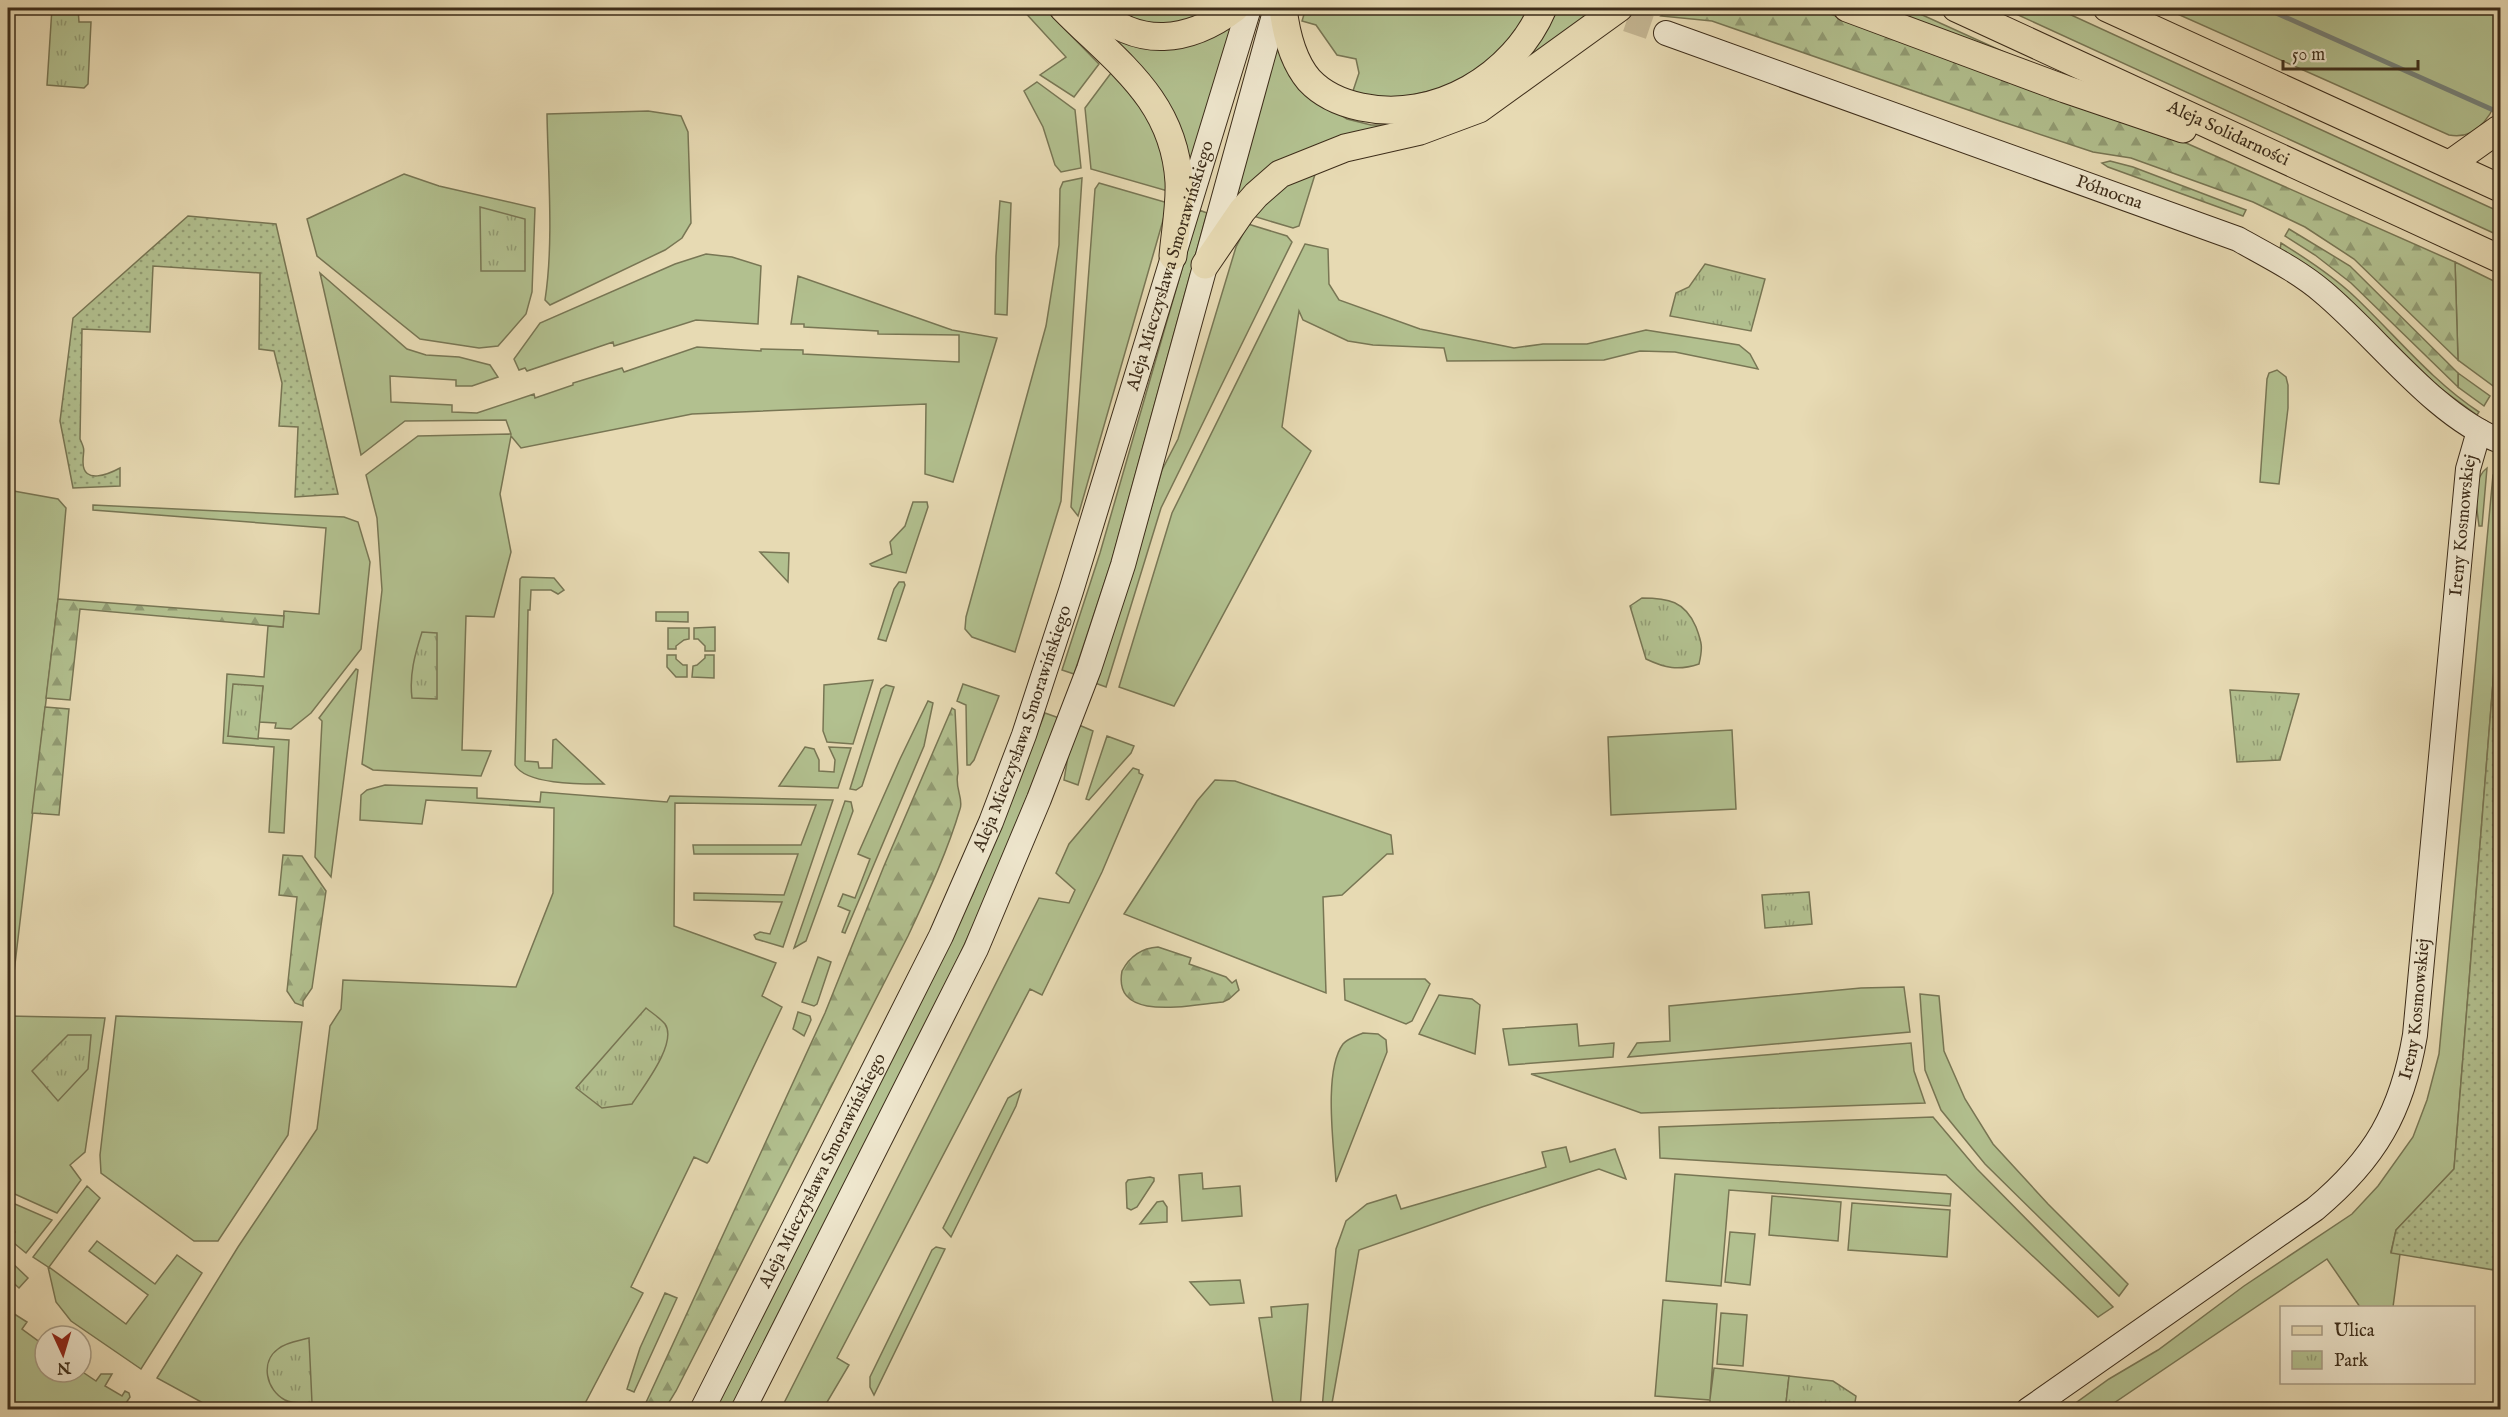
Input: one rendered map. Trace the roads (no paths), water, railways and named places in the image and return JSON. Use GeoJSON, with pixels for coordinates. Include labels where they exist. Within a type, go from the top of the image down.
{"type":"FeatureCollection","features":[{"type":"Feature","properties":{"kind":"main road"},"geometry":{"type":"LineString","coordinates":[[1063,8],[1141,84],[1162,117],[1175,157],[1179,184],[1173,256]]}},
{"type":"Feature","properties":{"kind":"main road"},"geometry":{"type":"LineString","coordinates":[[1094,8],[1115,25],[1135,34],[1168,37],[1194,31],[1235,8]]}},
{"type":"Feature","properties":{"kind":"main road","name":"Aleja Mieczysława Smorawińskiego"},"geometry":{"type":"LineString","coordinates":[[702,1410],[941,936],[991,822],[1024,735],[1071,591],[1249,8]]}},
{"type":"Feature","properties":{"kind":"main road","name":"Aleja Mieczysława Smorawińskiego"},"geometry":{"type":"LineString","coordinates":[[743,1410],[976,949],[1040,799],[1089,669],[1116,588],[1276,8]]}},
{"type":"Feature","properties":{"kind":"main road"},"geometry":{"type":"LineString","coordinates":[[1283,8],[1288,37],[1300,66],[1320,90],[1353,105],[1391,111],[1435,104],[1477,85],[1498,70],[1516,52],[1544,8]]}},
{"type":"Feature","properties":{"kind":"main road"},"geometry":{"type":"LineString","coordinates":[[1205,265],[1242,211],[1280,174],[1345,148],[1420,131],[1479,109],[1619,8]]}},
{"type":"Feature","properties":{"kind":"main road"},"geometry":{"type":"LineString","coordinates":[[1847,8],[2065,89],[2329,179]]}},
{"type":"Feature","properties":{"kind":"main road","name":"Aleja Solidarności"},"geometry":{"type":"LineString","coordinates":[[1956,8],[2500,259]]}},
{"type":"Feature","properties":{"kind":"main road"},"geometry":{"type":"LineString","coordinates":[[2107,8],[2499,187]]}},
{"type":"Feature","properties":{"kind":"main road","name":"Północna"},"geometry":{"type":"LineString","coordinates":[[1666,33],[2238,239],[2282,262],[2313,284],[2444,406],[2478,431],[2500,441]]}},
{"type":"Feature","properties":{"kind":"main road"},"geometry":{"type":"LineString","coordinates":[[2450,164],[2499,129],[2500,136]]}},
{"type":"Feature","properties":{"kind":"main road","name":"Ireny Kosmowskiej"},"geometry":{"type":"LineString","coordinates":[[2028,1410],[2315,1209],[2355,1172],[2381,1138],[2395,1110],[2407,1075],[2415,1035],[2468,469],[2478,431]]}},
{"type":"Feature","properties":{"kind":"waterway"},"geometry":{"type":"LineString","coordinates":[[2265,8],[2500,113]]}},
{"type":"Feature","properties":{"kind":"tunnel"},"geometry":{"type":"LineString","coordinates":[[1593,8],[1666,33]]}}]}
